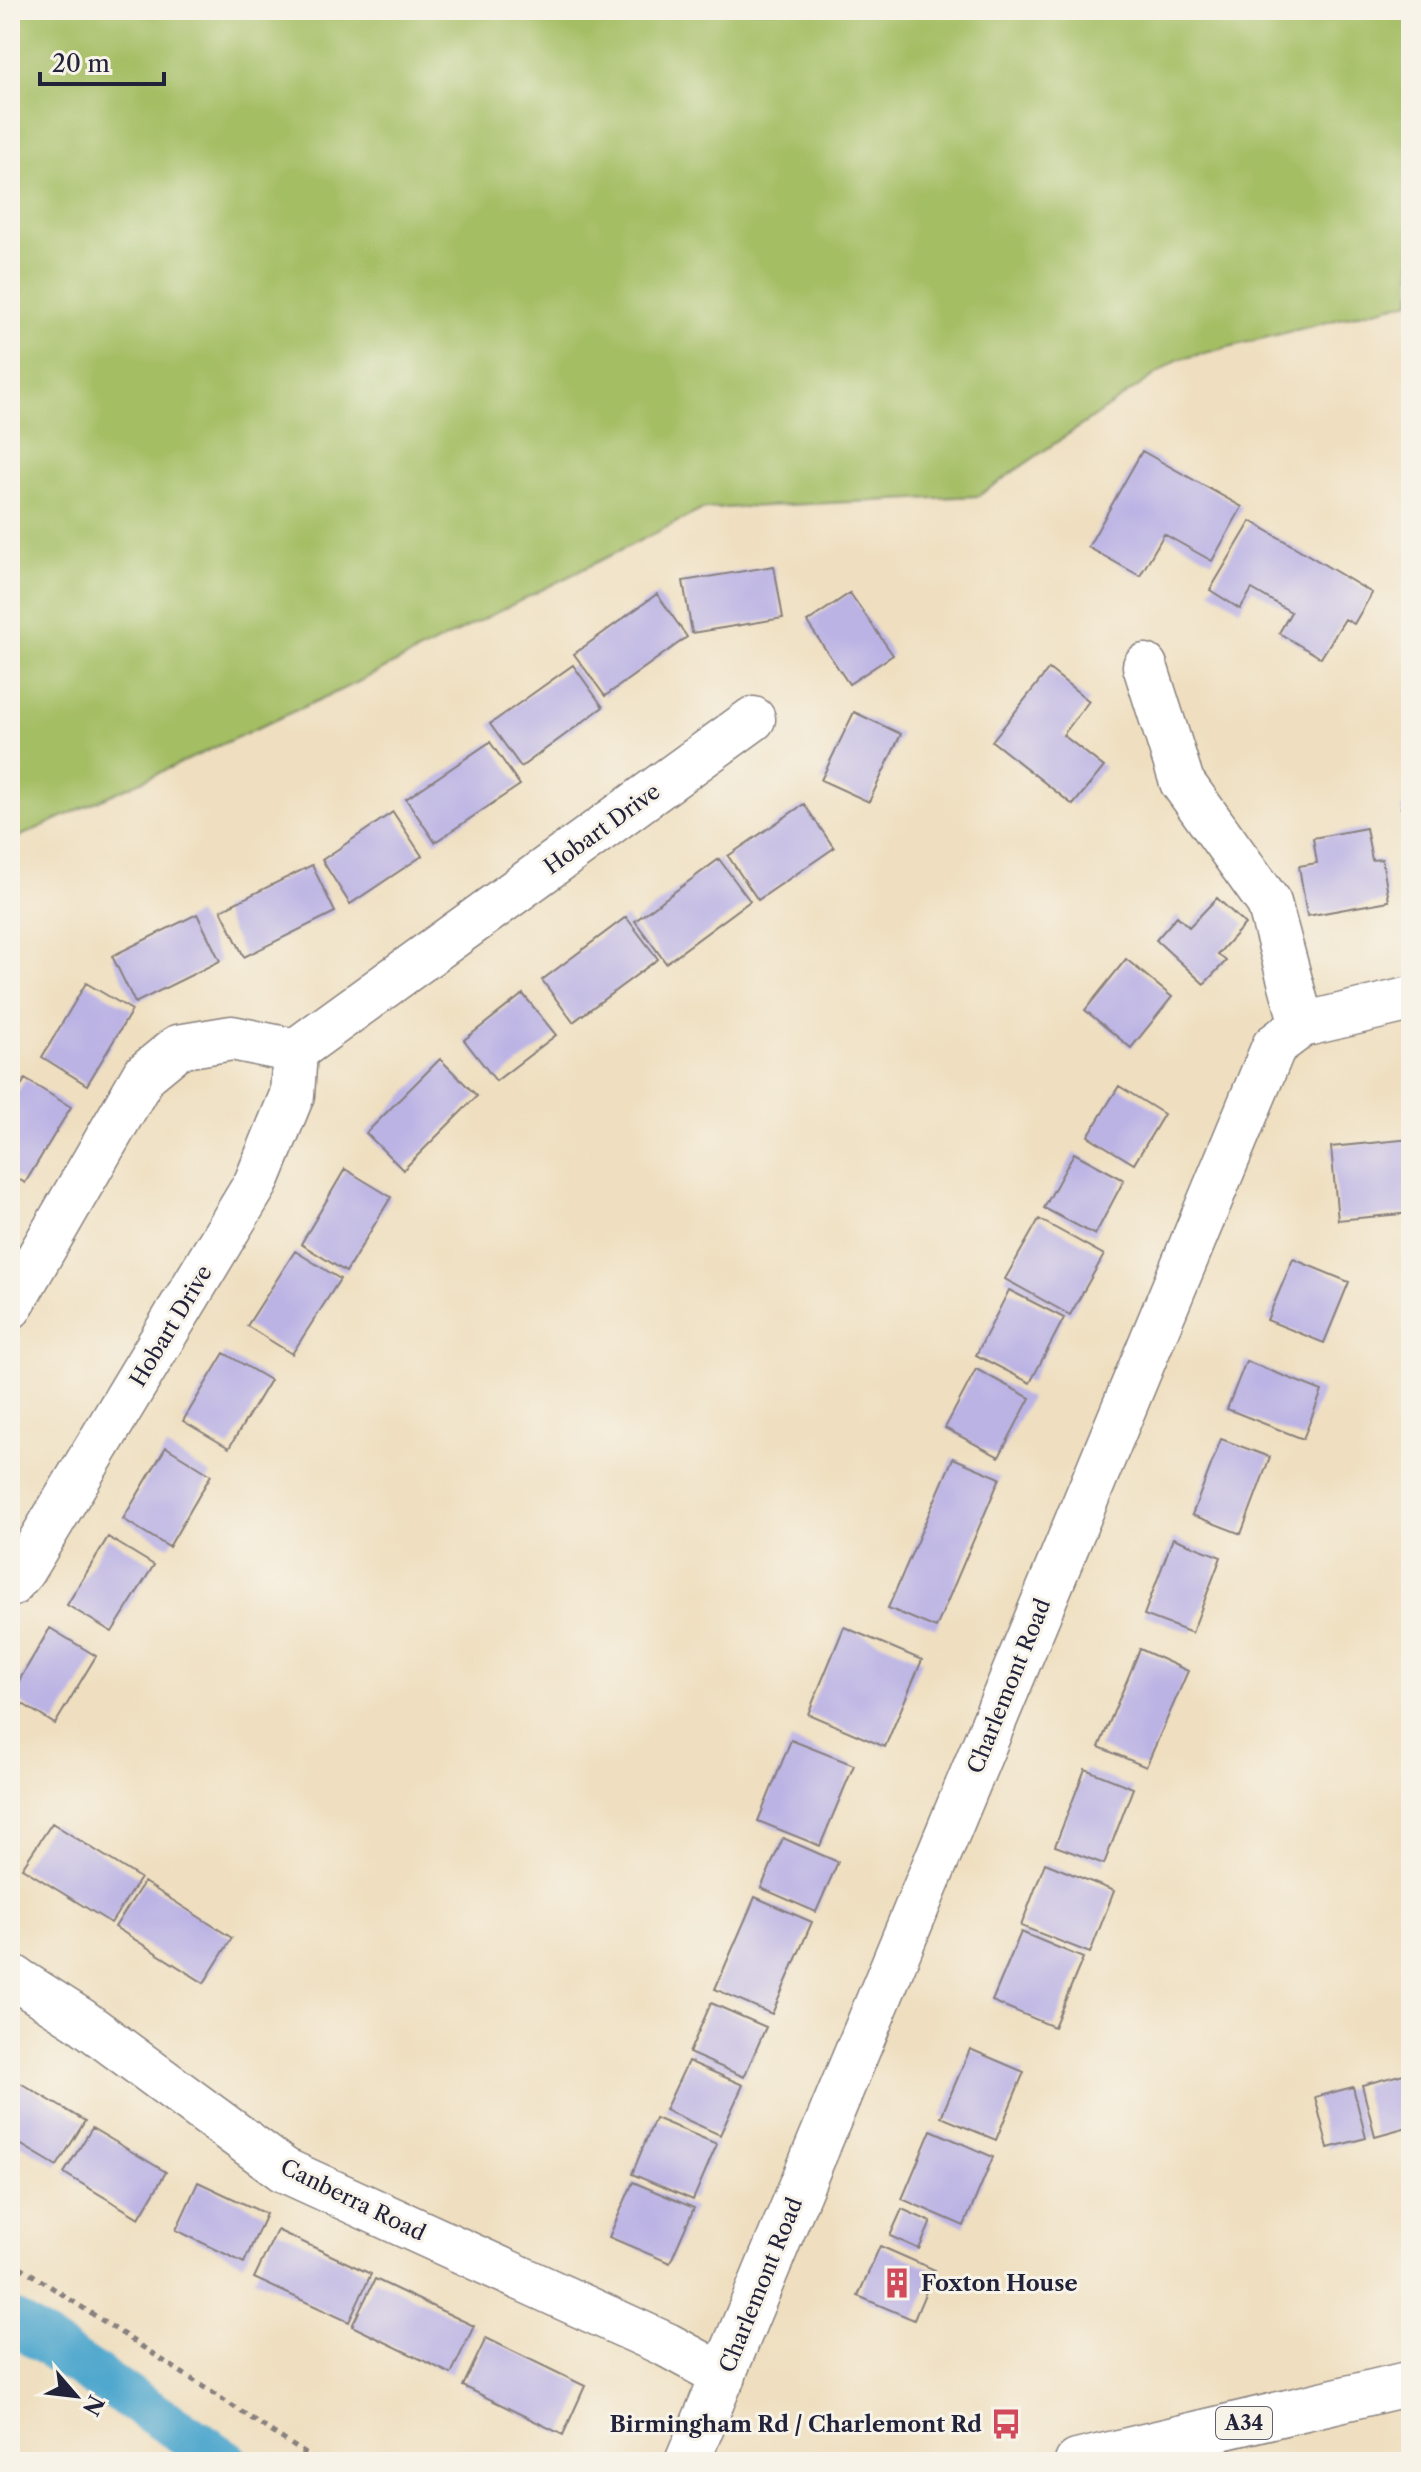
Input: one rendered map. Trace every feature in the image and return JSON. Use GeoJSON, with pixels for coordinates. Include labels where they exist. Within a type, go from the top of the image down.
{"type":"FeatureCollection","features":[{"type":"Feature","properties":{"kind":"main road"},"geometry":{"type":"LineString","coordinates":[[1145,666],[1182,782],[1269,903],[1302,1025]]}},
{"type":"Feature","properties":{"kind":"main road","name":"Hobart Drive"},"geometry":{"type":"LineString","coordinates":[[10,1585],[23,1570],[256,1183],[292,1095],[295,1051],[753,720]]}},
{"type":"Feature","properties":{"kind":"main road","name":"Charlemont Road"},"geometry":{"type":"LineString","coordinates":[[687,2462],[1274,1046],[1302,1025],[1411,999]]}},
{"type":"Feature","properties":{"kind":"main road"},"geometry":{"type":"LineString","coordinates":[[10,1307],[144,1075],[178,1047],[232,1038],[295,1051]]}},
{"type":"Feature","properties":{"kind":"main road","name":"Canberra Road"},"geometry":{"type":"LineString","coordinates":[[10,1975],[79,2019],[284,2170],[667,2345],[724,2376]]}},
{"type":"Feature","properties":{"kind":"main road","name":"A34"},"geometry":{"type":"LineString","coordinates":[[1077,2462],[1411,2383]]}},
{"type":"Feature","properties":{"kind":"path"},"geometry":{"type":"LineString","coordinates":[[10,2260],[318,2462]]}},
{"type":"Feature","properties":{"kind":"green space"},"geometry":{"type":"Polygon","coordinates":[[[10,10],[1411,10],[1411,301],[1177,360],[978,496],[703,509],[358,682],[10,841],[10,10]]]}},
{"type":"Feature","properties":{"kind":"building"},"geometry":{"type":"Polygon","coordinates":[[[1142,451],[1242,507],[1212,561],[1164,534],[1140,576],[1088,547],[1142,451]]]}},
{"type":"Feature","properties":{"kind":"building"},"geometry":{"type":"Polygon","coordinates":[[[1251,521],[1372,593],[1354,624],[1345,619],[1321,658],[1279,633],[1291,612],[1252,589],[1240,609],[1210,590],[1251,521]]]}},
{"type":"Feature","properties":{"kind":"building"},"geometry":{"type":"Polygon","coordinates":[[[774,566],[783,618],[692,633],[683,581],[774,566]]]}},
{"type":"Feature","properties":{"kind":"building"},"geometry":{"type":"Polygon","coordinates":[[[850,593],[893,655],[849,684],[807,622],[850,593]]]}},
{"type":"Feature","properties":{"kind":"building"},"geometry":{"type":"Polygon","coordinates":[[[657,594],[687,637],[605,696],[574,654],[657,594]]]}},
{"type":"Feature","properties":{"kind":"building"},"geometry":{"type":"Polygon","coordinates":[[[573,665],[603,707],[521,767],[490,724],[573,665]]]}},
{"type":"Feature","properties":{"kind":"building"},"geometry":{"type":"Polygon","coordinates":[[[1049,669],[1089,701],[1063,735],[1104,767],[1073,805],[992,741],[1049,669]]]}},
{"type":"Feature","properties":{"kind":"building"},"geometry":{"type":"Polygon","coordinates":[[[854,712],[901,734],[869,802],[821,780],[854,712]]]}},
{"type":"Feature","properties":{"kind":"building"},"geometry":{"type":"Polygon","coordinates":[[[490,742],[520,785],[435,842],[406,799],[490,742]]]}},
{"type":"Feature","properties":{"kind":"building"},"geometry":{"type":"Polygon","coordinates":[[[804,804],[834,848],[758,900],[728,856],[804,804]]]}},
{"type":"Feature","properties":{"kind":"building"},"geometry":{"type":"Polygon","coordinates":[[[1411,804],[1411,836],[1410,837],[1401,807],[1411,804]]]}},
{"type":"Feature","properties":{"kind":"building"},"geometry":{"type":"Polygon","coordinates":[[[393,812],[422,856],[350,904],[322,860],[393,812]]]}},
{"type":"Feature","properties":{"kind":"building"},"geometry":{"type":"Polygon","coordinates":[[[1366,828],[1372,860],[1382,859],[1389,901],[1307,916],[1299,866],[1317,863],[1313,838],[1366,828]]]}},
{"type":"Feature","properties":{"kind":"building"},"geometry":{"type":"Polygon","coordinates":[[[719,859],[750,901],[666,963],[635,921],[719,859]]]}},
{"type":"Feature","properties":{"kind":"building"},"geometry":{"type":"Polygon","coordinates":[[[312,865],[335,912],[244,957],[221,910],[312,865]]]}},
{"type":"Feature","properties":{"kind":"building"},"geometry":{"type":"Polygon","coordinates":[[[1217,898],[1245,924],[1218,954],[1226,961],[1204,984],[1156,940],[1177,916],[1189,927],[1217,898]]]}},
{"type":"Feature","properties":{"kind":"building"},"geometry":{"type":"Polygon","coordinates":[[[197,914],[220,961],[135,1003],[112,956],[197,914]]]}},
{"type":"Feature","properties":{"kind":"building"},"geometry":{"type":"Polygon","coordinates":[[[626,917],[658,959],[573,1022],[542,980],[626,917]]]}},
{"type":"Feature","properties":{"kind":"building"},"geometry":{"type":"Polygon","coordinates":[[[1126,959],[1172,997],[1131,1048],[1085,1010],[1126,959]]]}},
{"type":"Feature","properties":{"kind":"building"},"geometry":{"type":"Polygon","coordinates":[[[86,983],[132,1010],[87,1085],[42,1057],[86,983]]]}},
{"type":"Feature","properties":{"kind":"building"},"geometry":{"type":"Polygon","coordinates":[[[523,994],[556,1035],[496,1081],[464,1040],[523,994]]]}},
{"type":"Feature","properties":{"kind":"building"},"geometry":{"type":"Polygon","coordinates":[[[440,1059],[477,1096],[403,1170],[366,1133],[440,1059]]]}},
{"type":"Feature","properties":{"kind":"building"},"geometry":{"type":"Polygon","coordinates":[[[25,1079],[71,1107],[25,1183],[10,1173],[10,1105],[25,1079]]]}},
{"type":"Feature","properties":{"kind":"building"},"geometry":{"type":"Polygon","coordinates":[[[1119,1086],[1164,1114],[1134,1164],[1088,1136],[1119,1086]]]}},
{"type":"Feature","properties":{"kind":"building"},"geometry":{"type":"Polygon","coordinates":[[[1411,1139],[1411,1213],[1338,1220],[1331,1147],[1411,1139]]]}},
{"type":"Feature","properties":{"kind":"building"},"geometry":{"type":"Polygon","coordinates":[[[1074,1153],[1124,1180],[1095,1235],[1044,1208],[1074,1153]]]}},
{"type":"Feature","properties":{"kind":"building"},"geometry":{"type":"Polygon","coordinates":[[[345,1169],[391,1197],[346,1272],[301,1244],[345,1169]]]}},
{"type":"Feature","properties":{"kind":"building"},"geometry":{"type":"Polygon","coordinates":[[[1039,1219],[1104,1255],[1070,1315],[1005,1279],[1039,1219]]]}},
{"type":"Feature","properties":{"kind":"building"},"geometry":{"type":"Polygon","coordinates":[[[295,1251],[340,1279],[292,1354],[247,1326],[295,1251]]]}},
{"type":"Feature","properties":{"kind":"building"},"geometry":{"type":"Polygon","coordinates":[[[1293,1259],[1349,1282],[1324,1343],[1267,1320],[1293,1259]]]}},
{"type":"Feature","properties":{"kind":"building"},"geometry":{"type":"Polygon","coordinates":[[[1009,1290],[1064,1318],[1030,1383],[976,1355],[1009,1290]]]}},
{"type":"Feature","properties":{"kind":"building"},"geometry":{"type":"Polygon","coordinates":[[[224,1353],[270,1380],[229,1448],[183,1421],[224,1353]]]}},
{"type":"Feature","properties":{"kind":"building"},"geometry":{"type":"Polygon","coordinates":[[[1246,1361],[1322,1391],[1303,1439],[1227,1409],[1246,1361]]]}},
{"type":"Feature","properties":{"kind":"building"},"geometry":{"type":"Polygon","coordinates":[[[976,1369],[1030,1398],[999,1457],[945,1428],[976,1369]]]}},
{"type":"Feature","properties":{"kind":"building"},"geometry":{"type":"Polygon","coordinates":[[[1221,1439],[1270,1457],[1241,1534],[1192,1515],[1221,1439]]]}},
{"type":"Feature","properties":{"kind":"building"},"geometry":{"type":"Polygon","coordinates":[[[166,1447],[211,1475],[169,1547],[123,1519],[166,1447]]]}},
{"type":"Feature","properties":{"kind":"building"},"geometry":{"type":"Polygon","coordinates":[[[953,1458],[1000,1478],[936,1628],[888,1608],[953,1458]]]}},
{"type":"Feature","properties":{"kind":"building"},"geometry":{"type":"Polygon","coordinates":[[[108,1537],[154,1565],[112,1632],[67,1605],[108,1537]]]}},
{"type":"Feature","properties":{"kind":"building"},"geometry":{"type":"Polygon","coordinates":[[[1173,1538],[1221,1557],[1192,1633],[1144,1615],[1173,1538]]]}},
{"type":"Feature","properties":{"kind":"building"},"geometry":{"type":"Polygon","coordinates":[[[844,1627],[922,1660],[885,1747],[808,1714],[844,1627]]]}},
{"type":"Feature","properties":{"kind":"building"},"geometry":{"type":"Polygon","coordinates":[[[50,1628],[96,1656],[55,1724],[10,1696],[50,1628]]]}},
{"type":"Feature","properties":{"kind":"building"},"geometry":{"type":"Polygon","coordinates":[[[1140,1649],[1188,1671],[1146,1767],[1099,1747],[1140,1649]]]}},
{"type":"Feature","properties":{"kind":"building"},"geometry":{"type":"Polygon","coordinates":[[[791,1740],[854,1765],[820,1846],[758,1821],[791,1740]]]}},
{"type":"Feature","properties":{"kind":"building"},"geometry":{"type":"Polygon","coordinates":[[[1085,1769],[1133,1788],[1104,1864],[1055,1846],[1085,1769]]]}},
{"type":"Feature","properties":{"kind":"building"},"geometry":{"type":"Polygon","coordinates":[[[52,1823],[140,1878],[111,1923],[22,1868],[52,1823]]]}},
{"type":"Feature","properties":{"kind":"building"},"geometry":{"type":"Polygon","coordinates":[[[783,1838],[838,1862],[816,1912],[761,1888],[783,1838]]]}},
{"type":"Feature","properties":{"kind":"building"},"geometry":{"type":"Polygon","coordinates":[[[1045,1863],[1114,1891],[1090,1953],[1021,1926],[1045,1863]]]}},
{"type":"Feature","properties":{"kind":"building"},"geometry":{"type":"Polygon","coordinates":[[[144,1882],[232,1938],[204,1983],[115,1927],[144,1882]]]}},
{"type":"Feature","properties":{"kind":"building"},"geometry":{"type":"Polygon","coordinates":[[[755,1897],[812,1922],[772,2014],[715,1989],[755,1897]]]}},
{"type":"Feature","properties":{"kind":"building"},"geometry":{"type":"Polygon","coordinates":[[[1021,1932],[1083,1958],[1054,2027],[992,2001],[1021,1932]]]}},
{"type":"Feature","properties":{"kind":"building"},"geometry":{"type":"Polygon","coordinates":[[[711,2003],[766,2027],[744,2077],[689,2053],[711,2003]]]}},
{"type":"Feature","properties":{"kind":"building"},"geometry":{"type":"Polygon","coordinates":[[[970,2049],[1024,2072],[996,2140],[941,2117],[970,2049]]]}},
{"type":"Feature","properties":{"kind":"building"},"geometry":{"type":"Polygon","coordinates":[[[688,2061],[743,2085],[720,2135],[665,2110],[688,2061]]]}},
{"type":"Feature","properties":{"kind":"building"},"geometry":{"type":"Polygon","coordinates":[[[1411,2072],[1411,2126],[1375,2136],[1362,2085],[1411,2072]]]}},
{"type":"Feature","properties":{"kind":"building"},"geometry":{"type":"Polygon","coordinates":[[[10,2077],[85,2121],[57,2166],[10,2138],[10,2077]]]}},
{"type":"Feature","properties":{"kind":"building"},"geometry":{"type":"Polygon","coordinates":[[[1353,2087],[1366,2138],[1328,2148],[1315,2097],[1353,2087]]]}},
{"type":"Feature","properties":{"kind":"building"},"geometry":{"type":"Polygon","coordinates":[[[655,2118],[717,2144],[693,2200],[632,2174],[655,2118]]]}},
{"type":"Feature","properties":{"kind":"building"},"geometry":{"type":"Polygon","coordinates":[[[92,2128],[166,2172],[139,2218],[64,2173],[92,2128]]]}},
{"type":"Feature","properties":{"kind":"building"},"geometry":{"type":"Polygon","coordinates":[[[931,2130],[993,2157],[964,2226],[902,2199],[931,2130]]]}},
{"type":"Feature","properties":{"kind":"building"},"geometry":{"type":"Polygon","coordinates":[[[198,2182],[266,2214],[244,2263],[176,2230],[198,2182]]]}},
{"type":"Feature","properties":{"kind":"building"},"geometry":{"type":"Polygon","coordinates":[[[633,2182],[694,2208],[670,2263],[609,2237],[633,2182]]]}},
{"type":"Feature","properties":{"kind":"building"},"geometry":{"type":"Polygon","coordinates":[[[902,2209],[931,2222],[919,2249],[890,2236],[902,2209]]]}},
{"type":"Feature","properties":{"kind":"building"},"geometry":{"type":"Polygon","coordinates":[[[277,2230],[371,2274],[349,2322],[254,2278],[277,2230]]]}},
{"type":"Feature","properties":{"kind":"building","name":"Foxton House"},"geometry":{"type":"Polygon","coordinates":[[[880,2246],[935,2270],[914,2320],[858,2296],[880,2246]]]}},
{"type":"Feature","properties":{"kind":"building"},"geometry":{"type":"Polygon","coordinates":[[[375,2279],[474,2326],[451,2374],[352,2326],[375,2279]]]}},
{"type":"Feature","properties":{"kind":"building"},"geometry":{"type":"Polygon","coordinates":[[[486,2338],[585,2386],[563,2435],[463,2386],[486,2338]]]}},
{"type":"Feature","properties":{"kind":"waterway"},"geometry":{"type":"LineString","coordinates":[[10,2320],[228,2462]]}},
{"type":"Feature","properties":{"kind":"place","name":"Foxton House"},"geometry":{"type":"Point","coordinates":[897,2283]}},
{"type":"Feature","properties":{"kind":"place","name":"Birmingham Rd / Charlemont Rd"},"geometry":{"type":"Point","coordinates":[1006,2424]}}]}
